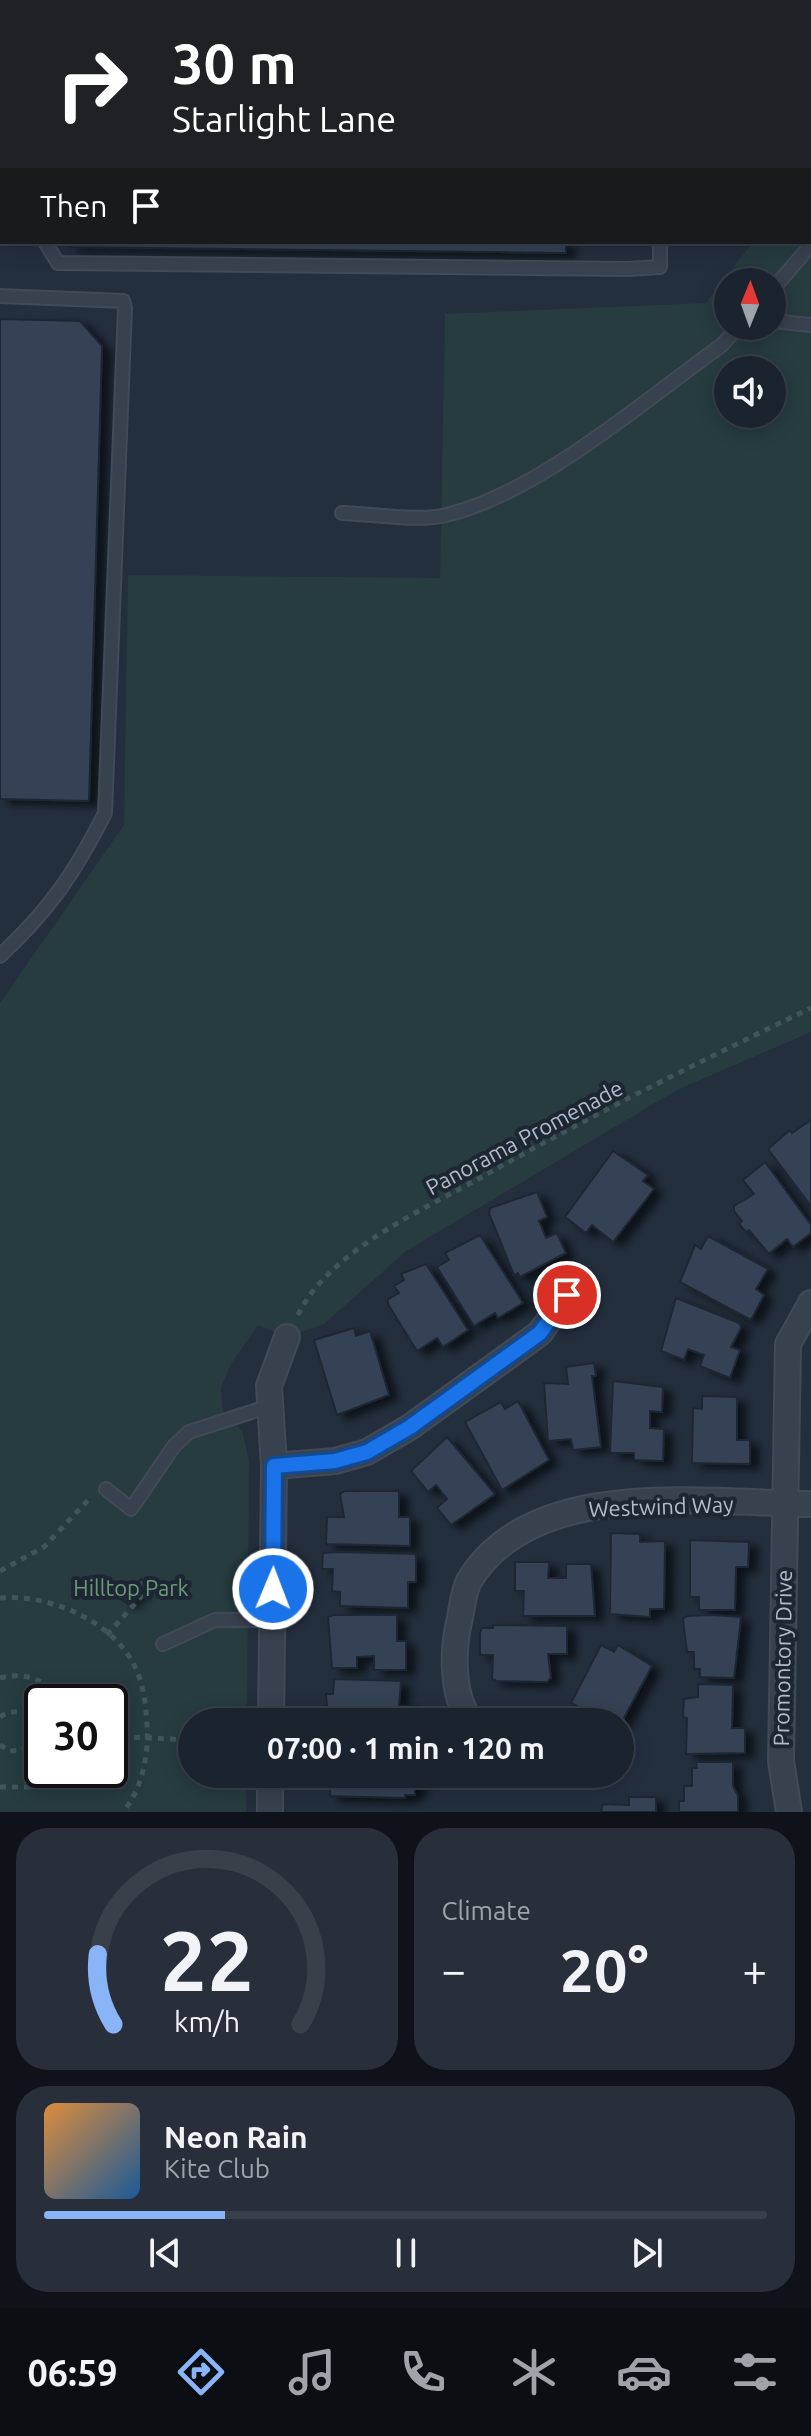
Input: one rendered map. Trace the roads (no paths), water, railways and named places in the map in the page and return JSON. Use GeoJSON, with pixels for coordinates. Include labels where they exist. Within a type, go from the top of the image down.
{"type":"FeatureCollection","features":[{"type":"Feature","properties":{"kind":"street"},"geometry":{"type":"LineString","coordinates":[[274,1466],[335,1461],[367,1452],[410,1427],[540,1333],[567,1295]]}},
{"type":"Feature","properties":{"kind":"street","name":"Promontory Drive"},"geometry":{"type":"LineString","coordinates":[[789,1812],[781,1761],[788,1344],[811,1303]]}},
{"type":"Feature","properties":{"kind":"street"},"geometry":{"type":"LineString","coordinates":[[271,1708],[274,1466],[270,1396],[287,1337]]}},
{"type":"Feature","properties":{"kind":"street","name":"Westwind Way"},"geometry":{"type":"LineString","coordinates":[[461,1708],[454,1642],[468,1582],[508,1538],[556,1513],[598,1504],[785,1504]]}},
{"type":"Feature","properties":{"kind":"street"},"geometry":{"type":"LineString","coordinates":[[785,1504],[811,1504]]}},
{"type":"Feature","properties":{"kind":"street"},"geometry":{"type":"LineString","coordinates":[[270,1788],[270,1812]]}},
{"type":"Feature","properties":{"kind":"lane"},"geometry":{"type":"LineString","coordinates":[[46,244],[58,263],[628,269],[660,267],[660,244]]}},
{"type":"Feature","properties":{"kind":"lane"},"geometry":{"type":"LineString","coordinates":[[786,274],[811,245]]}},
{"type":"Feature","properties":{"kind":"lane"},"geometry":{"type":"LineString","coordinates":[[0,296],[123,301],[125,308],[105,813],[76,871],[41,918],[0,956]]}},
{"type":"Feature","properties":{"kind":"lane"},"geometry":{"type":"LineString","coordinates":[[786,322],[811,325]]}},
{"type":"Feature","properties":{"kind":"lane"},"geometry":{"type":"LineString","coordinates":[[342,513],[444,516],[507,493],[553,465],[709,354],[724,340]]}},
{"type":"Feature","properties":{"kind":"lane"},"geometry":{"type":"LineString","coordinates":[[106,1489],[131,1509],[174,1446],[189,1432],[270,1396]]}},
{"type":"Feature","properties":{"kind":"lane"},"geometry":{"type":"LineString","coordinates":[[163,1644],[215,1620],[272,1620]]}},
{"type":"Feature","properties":{"kind":"park label","name":"Hilltop Park"},"geometry":{"type":"Point","coordinates":[131,1587]}}]}
